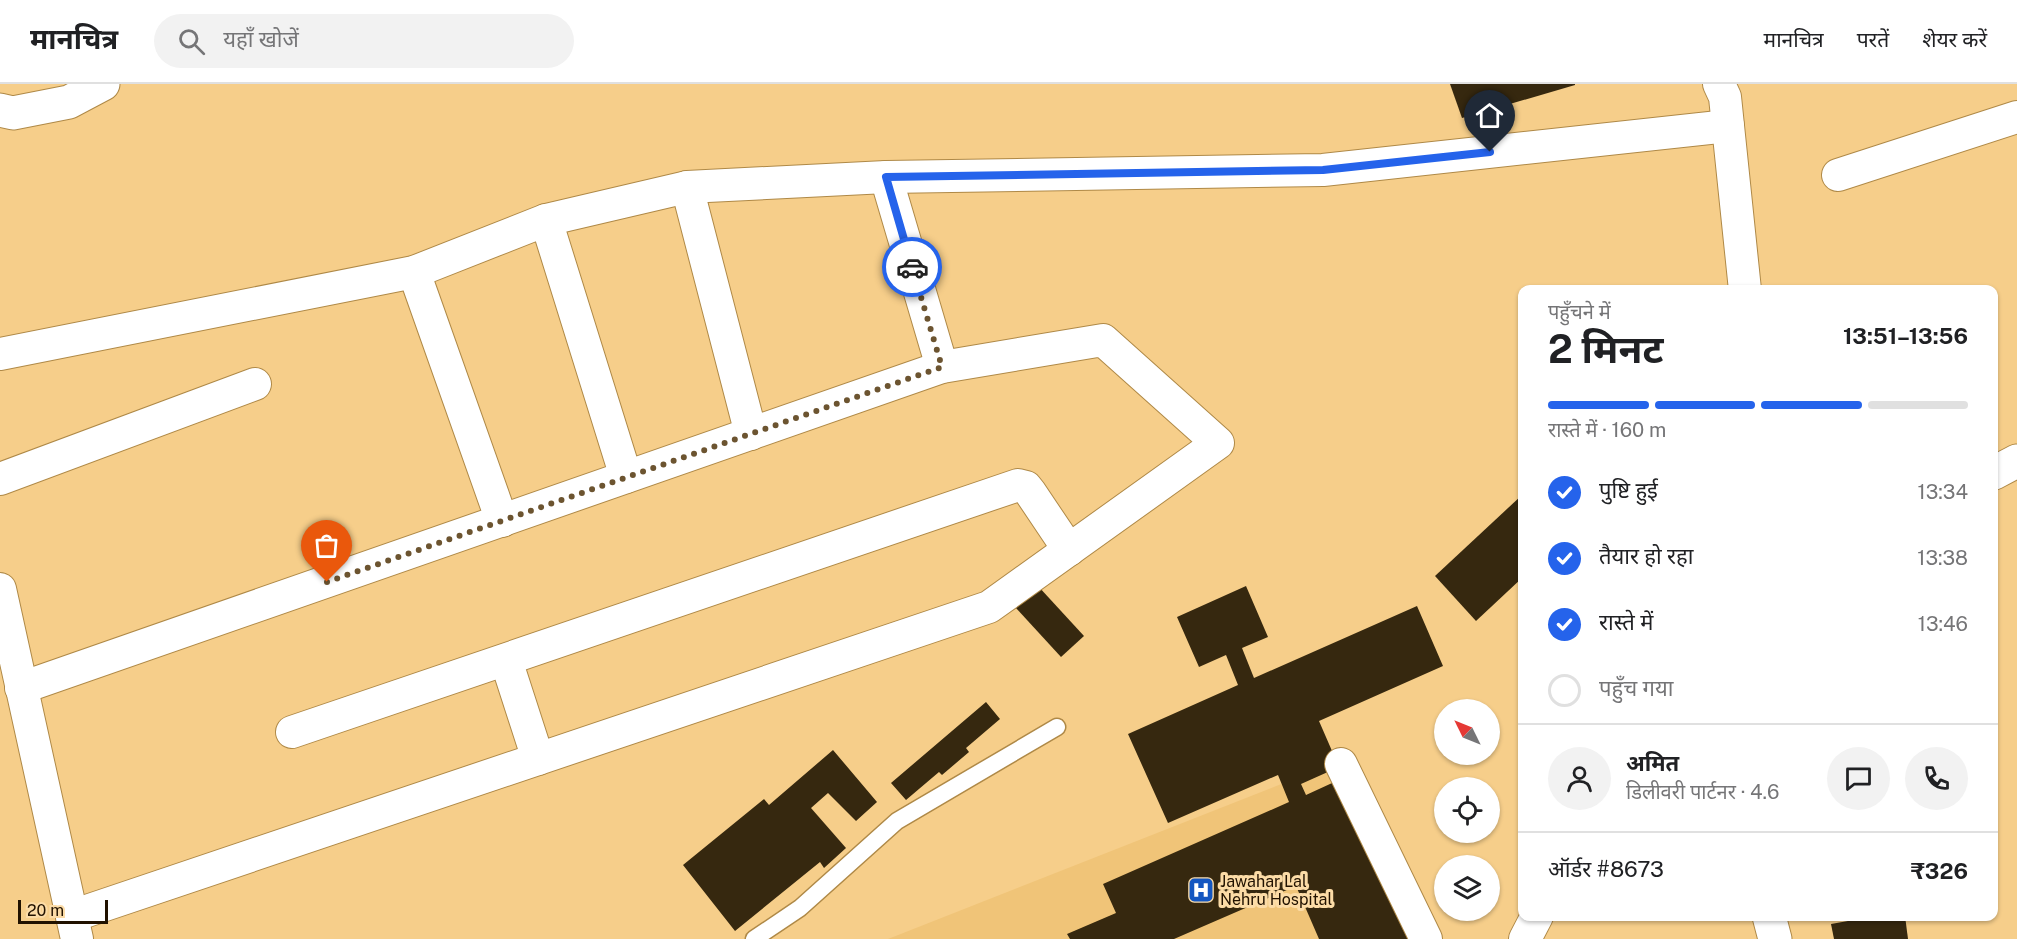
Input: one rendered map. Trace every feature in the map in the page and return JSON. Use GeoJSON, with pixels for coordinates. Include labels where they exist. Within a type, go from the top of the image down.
{"type":"FeatureCollection","features":[{"type":"Feature","properties":{"kind":"street"},"geometry":{"type":"LineString","coordinates":[[0,110],[13,113],[69,102],[103,84]]}},
{"type":"Feature","properties":{"kind":"street"},"geometry":{"type":"LineString","coordinates":[[1719,84],[1725,98],[1744,285]]}},
{"type":"Feature","properties":{"kind":"street"},"geometry":{"type":"LineString","coordinates":[[1838,175],[2017,117]]}},
{"type":"Feature","properties":{"kind":"street"},"geometry":{"type":"LineString","coordinates":[[0,354],[414,272],[546,220],[687,188],[886,177],[1323,170],[1728,126]]}},
{"type":"Feature","properties":{"kind":"street"},"geometry":{"type":"LineString","coordinates":[[886,177],[942,367]]}},
{"type":"Feature","properties":{"kind":"street"},"geometry":{"type":"LineString","coordinates":[[687,188],[751,434]]}},
{"type":"Feature","properties":{"kind":"street"},"geometry":{"type":"LineString","coordinates":[[546,220],[626,477]]}},
{"type":"Feature","properties":{"kind":"street"},"geometry":{"type":"LineString","coordinates":[[414,272],[502,521]]}},
{"type":"Feature","properties":{"kind":"street"},"geometry":{"type":"LineString","coordinates":[[1,602],[74,928],[538,759],[989,607],[1218,443],[1103,340],[942,367],[21,688]]}},
{"type":"Feature","properties":{"kind":"street"},"geometry":{"type":"LineString","coordinates":[[0,479],[255,384]]}},
{"type":"Feature","properties":{"kind":"street"},"geometry":{"type":"LineString","coordinates":[[1998,472],[2017,461]]}},
{"type":"Feature","properties":{"kind":"street"},"geometry":{"type":"LineString","coordinates":[[292,732],[1018,485],[1026,487],[1030,492],[1069,549]]}},
{"type":"Feature","properties":{"kind":"street"},"geometry":{"type":"LineString","coordinates":[[506,660],[538,759]]}},
{"type":"Feature","properties":{"kind":"street"},"geometry":{"type":"LineString","coordinates":[[1341,764],[1426,939]]}},
{"type":"Feature","properties":{"kind":"street"},"geometry":{"type":"LineString","coordinates":[[1525,939],[1535,921]]}},
{"type":"Feature","properties":{"kind":"street"},"geometry":{"type":"LineString","coordinates":[[1770,921],[1775,939]]}},
{"type":"Feature","properties":{"kind":"lane"},"geometry":{"type":"LineString","coordinates":[[754,939],[800,908],[897,821],[1057,727]]}},
{"type":"Feature","properties":{"kind":"shaded area","name":"Jawahar Lal Nehru Hospital"},"geometry":{"type":"Polygon","coordinates":[[[1332,764],[1411,939],[888,939],[1332,764]]]}},
{"type":"Feature","properties":{"kind":"building"},"geometry":{"type":"Polygon","coordinates":[[[1450,84],[1575,84],[1575,85],[1462,118],[1450,84]]]}},
{"type":"Feature","properties":{"kind":"building"},"geometry":{"type":"Polygon","coordinates":[[[1518,499],[1518,582],[1476,621],[1435,576],[1518,499]]]}},
{"type":"Feature","properties":{"kind":"building"},"geometry":{"type":"Polygon","coordinates":[[[1038,586],[1084,636],[1061,657],[1015,607],[1038,586]]]}},
{"type":"Feature","properties":{"kind":"building"},"geometry":{"type":"Polygon","coordinates":[[[1246,586],[1268,637],[1242,648],[1254,678],[1417,606],[1443,666],[1319,721],[1339,767],[1301,784],[1306,795],[1343,778],[1414,939],[1319,939],[1296,886],[1174,939],[1070,939],[1067,934],[1116,913],[1103,884],[1289,802],[1278,775],[1168,823],[1128,734],[1238,685],[1226,655],[1199,667],[1177,617],[1246,586]]]}},
{"type":"Feature","properties":{"kind":"building"},"geometry":{"type":"Polygon","coordinates":[[[986,702],[1000,719],[966,748],[969,752],[942,775],[939,772],[906,800],[891,783],[986,702]]]}},
{"type":"Feature","properties":{"kind":"building"},"geometry":{"type":"Polygon","coordinates":[[[833,750],[877,802],[856,821],[828,793],[811,808],[846,848],[824,868],[820,862],[735,931],[683,865],[764,799],[769,805],[833,750]]]}},
{"type":"Feature","properties":{"kind":"building"},"geometry":{"type":"Polygon","coordinates":[[[1848,921],[1906,921],[1908,939],[1834,939],[1831,924],[1848,921]]]}},
{"type":"Feature","properties":{"kind":"way so far"},"geometry":{"type":"LineString","coordinates":[[327,582],[942,367],[912,267]]}},
{"type":"Feature","properties":{"kind":"place","name":"Jawahar Lal Nehru Hospital"},"geometry":{"type":"Point","coordinates":[1201,890]}},
{"type":"Feature","properties":{"kind":"route"},"geometry":{"type":"LineString","coordinates":[[912,267],[886,177],[1323,170],[1490,152]]}}]}
